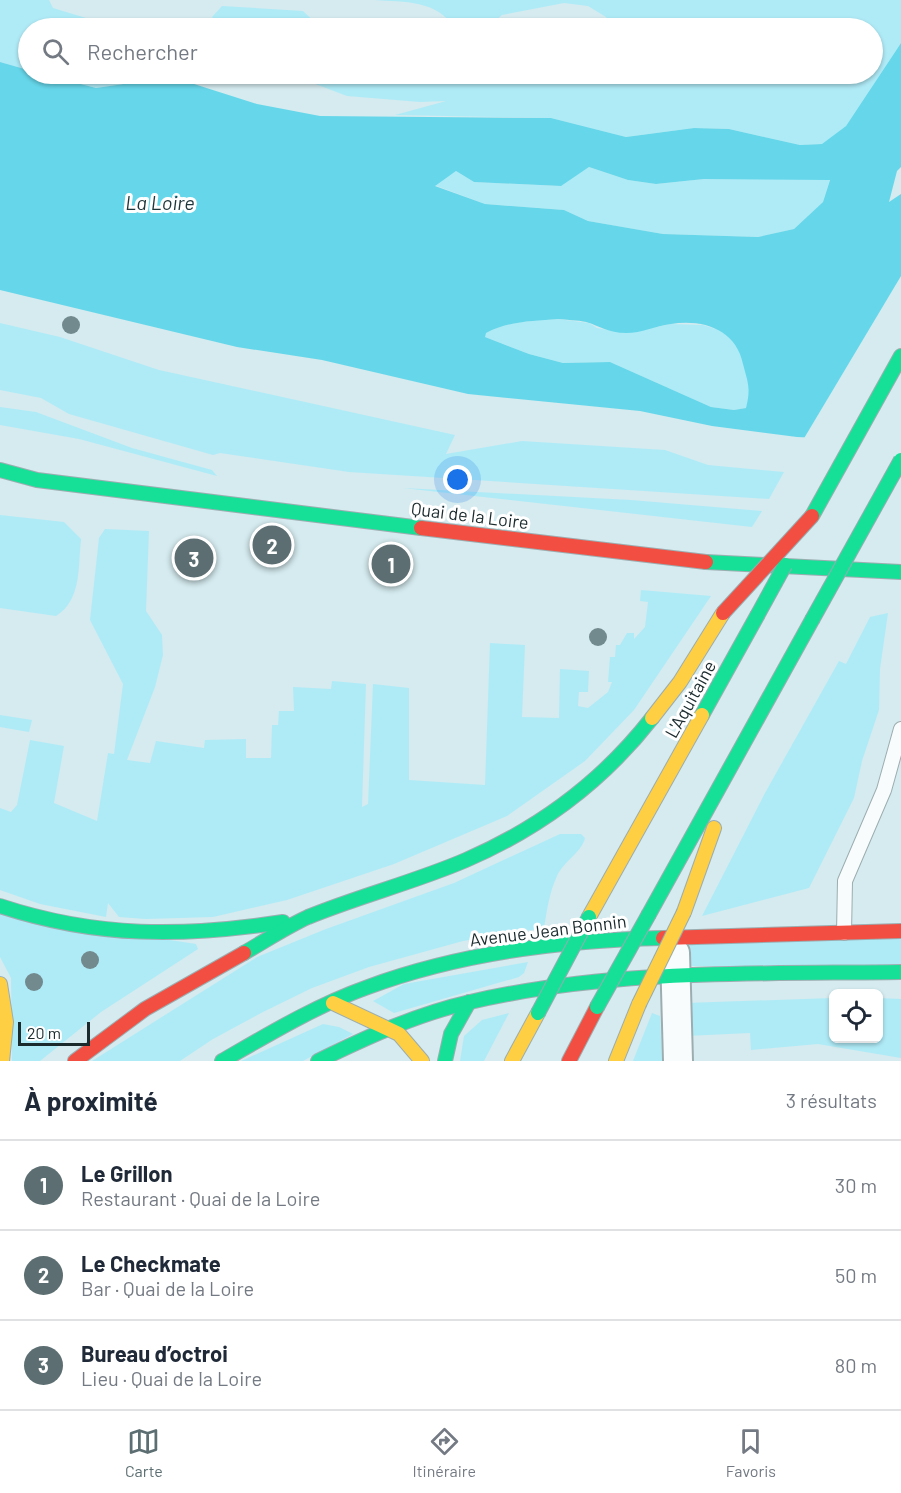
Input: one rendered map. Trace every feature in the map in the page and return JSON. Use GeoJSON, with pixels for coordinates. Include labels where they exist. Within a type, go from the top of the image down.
{"type":"FeatureCollection","features":[{"type":"Feature","properties":{"kind":"main road","name":"L'Aquitaine"},"geometry":{"type":"LineString","coordinates":[[512,1061],[589,916],[901,356]]}},
{"type":"Feature","properties":{"kind":"main road"},"geometry":{"type":"LineString","coordinates":[[569,1061],[648,914],[901,460]]}},
{"type":"Feature","properties":{"kind":"main road"},"geometry":{"type":"LineString","coordinates":[[0,471],[37,480]]}},
{"type":"Feature","properties":{"kind":"main road"},"geometry":{"type":"LineString","coordinates":[[0,482],[37,480]]}},
{"type":"Feature","properties":{"kind":"main road","name":"Quai de la Loire"},"geometry":{"type":"LineString","coordinates":[[37,480],[206,503],[715,563],[901,572]]}},
{"type":"Feature","properties":{"kind":"main road"},"geometry":{"type":"LineString","coordinates":[[75,1061],[145,1009],[306,918],[465,860],[536,825],[578,796],[600,776],[649,722],[680,682],[723,613],[812,516]]}},
{"type":"Feature","properties":{"kind":"main road"},"geometry":{"type":"LineString","coordinates":[[616,1061],[639,1004],[682,924],[748,736]]}},
{"type":"Feature","properties":{"kind":"main road"},"geometry":{"type":"LineString","coordinates":[[0,906],[62,925],[121,934],[191,934],[236,930],[306,918]]}},
{"type":"Feature","properties":{"kind":"main road","name":"Avenue Jean Bonnin"},"geometry":{"type":"LineString","coordinates":[[222,1061],[257,1040],[387,980],[468,957],[682,924],[844,933],[901,931]]}},
{"type":"Feature","properties":{"kind":"main road"},"geometry":{"type":"LineString","coordinates":[[318,1061],[389,1027],[469,1002],[561,984],[676,975],[901,972]]}},
{"type":"Feature","properties":{"kind":"main road"},"geometry":{"type":"LineString","coordinates":[[0,984],[5,1006],[6,1032],[2,1061]]}},
{"type":"Feature","properties":{"kind":"main road"},"geometry":{"type":"LineString","coordinates":[[445,1061],[451,1034],[469,1002]]}},
{"type":"Feature","properties":{"kind":"main road"},"geometry":{"type":"LineString","coordinates":[[333,1003],[389,1027],[399,1034],[422,1061]]}},
{"type":"Feature","properties":{"kind":"street"},"geometry":{"type":"LineString","coordinates":[[678,1061],[674,955],[682,924]]}},
{"type":"Feature","properties":{"kind":"lane"},"geometry":{"type":"LineString","coordinates":[[844,933],[845,881],[884,790],[901,729]]}},
{"type":"Feature","properties":{"kind":"shaded area"},"geometry":{"type":"Polygon","coordinates":[[[0,0],[49,0],[53,8],[86,18],[18,18],[18,67],[0,62],[0,0]]]}},
{"type":"Feature","properties":{"kind":"shaded area"},"geometry":{"type":"Polygon","coordinates":[[[373,0],[901,0],[901,43],[883,70],[883,18],[607,18],[588,6],[564,3],[502,15],[498,18],[446,18],[429,7],[408,2],[373,0]]]}},
{"type":"Feature","properties":{"kind":"shaded area"},"geometry":{"type":"Polygon","coordinates":[[[222,6],[303,11],[310,18],[213,18],[222,6]]]}},
{"type":"Feature","properties":{"kind":"shaded area"},"geometry":{"type":"Polygon","coordinates":[[[81,84],[124,84],[96,88],[81,84]]]}},
{"type":"Feature","properties":{"kind":"shaded area"},"geometry":{"type":"Polygon","coordinates":[[[315,84],[874,84],[846,126],[823,144],[800,145],[729,129],[694,128],[626,137],[551,118],[395,115],[446,101],[420,102],[347,96],[315,84]]]}},
{"type":"Feature","properties":{"kind":"shaded area"},"geometry":{"type":"Polygon","coordinates":[[[589,167],[628,180],[656,184],[704,179],[830,179],[823,202],[794,229],[758,237],[663,234],[588,221],[564,210],[485,204],[434,185],[456,171],[474,182],[560,186],[589,167]]]}},
{"type":"Feature","properties":{"kind":"shaded area"},"geometry":{"type":"Polygon","coordinates":[[[558,319],[589,323],[597,328],[626,333],[671,324],[703,325],[716,329],[730,336],[740,349],[751,388],[746,408],[734,410],[711,407],[610,362],[563,363],[529,354],[485,337],[485,333],[503,326],[558,319]]]}},
{"type":"Feature","properties":{"kind":"shaded area"},"geometry":{"type":"Polygon","coordinates":[[[0,323],[60,337],[159,370],[455,435],[446,454],[522,441],[665,450],[708,465],[784,472],[769,499],[349,472],[220,453],[213,455],[69,414],[41,398],[0,390],[0,323]]]}},
{"type":"Feature","properties":{"kind":"shaded area"},"geometry":{"type":"Polygon","coordinates":[[[0,407],[36,412],[132,448],[212,470],[217,476],[79,439],[0,425],[0,407]]]}},
{"type":"Feature","properties":{"kind":"shaded area"},"geometry":{"type":"Polygon","coordinates":[[[403,488],[631,500],[762,511],[752,527],[403,488]]]}},
{"type":"Feature","properties":{"kind":"shaded area"},"geometry":{"type":"Polygon","coordinates":[[[0,515],[64,522],[81,539],[75,592],[64,609],[56,616],[0,608],[0,515]]]}},
{"type":"Feature","properties":{"kind":"shaded area"},"geometry":{"type":"Polygon","coordinates":[[[105,529],[149,531],[146,611],[162,635],[163,655],[155,687],[127,760],[150,763],[156,741],[204,748],[205,740],[246,739],[246,758],[271,758],[272,725],[278,725],[279,711],[294,711],[293,687],[331,689],[332,681],[366,684],[362,807],[368,804],[373,684],[409,688],[409,780],[485,785],[490,643],[525,645],[522,717],[559,718],[560,669],[589,671],[588,692],[579,692],[578,706],[588,708],[608,692],[612,682],[608,682],[610,657],[615,657],[616,645],[620,645],[627,633],[634,633],[634,639],[645,627],[648,602],[640,601],[641,590],[711,596],[634,710],[585,761],[507,816],[394,864],[287,900],[213,917],[146,919],[119,917],[108,903],[106,917],[40,904],[0,890],[0,808],[11,812],[17,805],[30,740],[64,746],[54,803],[97,821],[108,753],[114,754],[123,684],[90,620],[99,538],[105,529]]]}},
{"type":"Feature","properties":{"kind":"shaded area"},"geometry":{"type":"Polygon","coordinates":[[[888,613],[880,669],[879,710],[862,761],[854,798],[809,888],[702,916],[765,793],[839,661],[846,664],[870,617],[888,613]]]}},
{"type":"Feature","properties":{"kind":"shaded area"},"geometry":{"type":"Polygon","coordinates":[[[0,715],[32,720],[29,732],[0,727],[0,715]]]}},
{"type":"Feature","properties":{"kind":"shaded area"},"geometry":{"type":"Polygon","coordinates":[[[560,834],[581,834],[585,838],[580,848],[557,876],[550,895],[544,928],[463,941],[369,967],[312,988],[263,1012],[213,1039],[180,1061],[92,1061],[257,957],[326,929],[454,883],[560,834]]]}},
{"type":"Feature","properties":{"kind":"shaded area"},"geometry":{"type":"Polygon","coordinates":[[[0,914],[196,944],[198,949],[101,1012],[40,1061],[12,1061],[11,978],[0,957],[0,914]]]}},
{"type":"Feature","properties":{"kind":"shaded area"},"geometry":{"type":"Polygon","coordinates":[[[901,936],[901,967],[688,966],[689,945],[901,936]]]}},
{"type":"Feature","properties":{"kind":"shaded area"},"geometry":{"type":"Polygon","coordinates":[[[528,962],[524,973],[519,977],[394,1013],[373,1001],[404,984],[528,962]]]}},
{"type":"Feature","properties":{"kind":"shaded area"},"geometry":{"type":"Polygon","coordinates":[[[829,998],[829,1043],[883,1043],[883,998],[901,999],[901,1058],[818,1044],[751,1050],[750,1033],[686,1036],[685,1003],[829,998]]]}},
{"type":"Feature","properties":{"kind":"shaded area"},"geometry":{"type":"Polygon","coordinates":[[[509,1013],[484,1061],[460,1061],[464,1036],[482,1020],[509,1013]]]}},
{"type":"Feature","properties":{"kind":"shaded area"},"geometry":{"type":"Polygon","coordinates":[[[652,1013],[660,1016],[662,1061],[633,1061],[652,1013]]]}},
{"type":"Feature","properties":{"kind":"shaded area"},"geometry":{"type":"Polygon","coordinates":[[[323,1024],[339,1027],[353,1034],[303,1061],[241,1061],[323,1024]]]}},
{"type":"Feature","properties":{"kind":"water","name":"La Loire"},"geometry":{"type":"Polygon","coordinates":[[[901,43],[901,167],[897,171],[889,202],[901,194],[901,442],[797,437],[712,426],[640,411],[468,394],[322,360],[237,347],[0,290],[0,62],[18,67],[18,84],[81,84],[96,88],[124,84],[194,84],[257,104],[320,116],[551,118],[626,137],[694,128],[729,129],[800,145],[822,144],[846,126],[874,84],[883,84],[883,70],[901,43]],[[589,167],[561,186],[474,182],[456,171],[435,186],[485,204],[564,210],[588,221],[663,234],[758,237],[794,229],[823,202],[830,180],[704,179],[656,184],[628,180],[589,167]],[[558,319],[530,321],[495,329],[486,333],[485,337],[529,354],[563,363],[610,362],[711,407],[734,410],[746,408],[748,386],[739,352],[726,335],[717,329],[695,323],[683,323],[638,332],[620,333],[586,322],[558,319]]]}},
{"type":"Feature","properties":{"kind":"pier"},"geometry":{"type":"Polygon","coordinates":[[[901,276],[901,445],[803,440],[901,276]]]}},
{"type":"Feature","properties":{"kind":"traffic: fast"},"geometry":{"type":"LineString","coordinates":[[812,516],[901,356]]}},
{"type":"Feature","properties":{"kind":"traffic: fast"},"geometry":{"type":"LineString","coordinates":[[812,620],[901,460]]}},
{"type":"Feature","properties":{"kind":"traffic: fast"},"geometry":{"type":"LineString","coordinates":[[0,470],[37,480],[421,528]]}},
{"type":"Feature","properties":{"kind":"traffic: fast"},"geometry":{"type":"LineString","coordinates":[[706,562],[901,572]]}},
{"type":"Feature","properties":{"kind":"traffic: fast"},"geometry":{"type":"LineString","coordinates":[[757,616],[785,565]]}},
{"type":"Feature","properties":{"kind":"traffic: fast"},"geometry":{"type":"LineString","coordinates":[[702,715],[757,616]]}},
{"type":"Feature","properties":{"kind":"traffic: fast"},"geometry":{"type":"LineString","coordinates":[[649,914],[812,620]]}},
{"type":"Feature","properties":{"kind":"traffic: fast"},"geometry":{"type":"LineString","coordinates":[[244,953],[308,917],[447,868],[519,833],[544,818],[591,783],[633,741],[652,718]]}},
{"type":"Feature","properties":{"kind":"traffic: fast"},"geometry":{"type":"LineString","coordinates":[[0,906],[71,924],[140,932],[210,930],[283,922]]}},
{"type":"Feature","properties":{"kind":"traffic: fast"},"geometry":{"type":"LineString","coordinates":[[597,1007],[649,914]]}},
{"type":"Feature","properties":{"kind":"traffic: fast"},"geometry":{"type":"LineString","coordinates":[[538,1013],[589,917]]}},
{"type":"Feature","properties":{"kind":"traffic: fast"},"geometry":{"type":"LineString","coordinates":[[222,1061],[330,1002],[404,975],[514,950],[588,942],[663,938]]}},
{"type":"Feature","properties":{"kind":"traffic: fast"},"geometry":{"type":"LineString","coordinates":[[318,1061],[374,1035],[431,1013],[523,991],[684,975],[901,972]]}},
{"type":"Feature","properties":{"kind":"traffic: fast"},"geometry":{"type":"LineString","coordinates":[[445,1061],[451,1034],[469,1002]]}},
{"type":"Feature","properties":{"kind":"traffic: slow"},"geometry":{"type":"LineString","coordinates":[[652,718],[680,682],[723,613]]}},
{"type":"Feature","properties":{"kind":"traffic: slow"},"geometry":{"type":"LineString","coordinates":[[589,917],[702,715]]}},
{"type":"Feature","properties":{"kind":"traffic: slow"},"geometry":{"type":"LineString","coordinates":[[684,912],[714,828]]}},
{"type":"Feature","properties":{"kind":"traffic: slow"},"geometry":{"type":"LineString","coordinates":[[639,1004],[684,912]]}},
{"type":"Feature","properties":{"kind":"traffic: slow"},"geometry":{"type":"LineString","coordinates":[[0,984],[6,1022],[2,1061]]}},
{"type":"Feature","properties":{"kind":"traffic: slow"},"geometry":{"type":"LineString","coordinates":[[333,1003],[399,1034],[422,1061]]}},
{"type":"Feature","properties":{"kind":"traffic: slow"},"geometry":{"type":"LineString","coordinates":[[616,1061],[639,1004]]}},
{"type":"Feature","properties":{"kind":"traffic: slow"},"geometry":{"type":"LineString","coordinates":[[512,1061],[538,1013]]}},
{"type":"Feature","properties":{"kind":"traffic: jam"},"geometry":{"type":"LineString","coordinates":[[723,613],[812,516]]}},
{"type":"Feature","properties":{"kind":"traffic: jam"},"geometry":{"type":"LineString","coordinates":[[421,528],[706,562]]}},
{"type":"Feature","properties":{"kind":"traffic: jam"},"geometry":{"type":"LineString","coordinates":[[663,938],[901,931]]}},
{"type":"Feature","properties":{"kind":"traffic: jam"},"geometry":{"type":"LineString","coordinates":[[75,1061],[145,1009],[244,953]]}},
{"type":"Feature","properties":{"kind":"traffic: jam"},"geometry":{"type":"LineString","coordinates":[[569,1061],[597,1007]]}},
{"type":"Feature","properties":{"kind":"place","name":"Le Checkmate"},"geometry":{"type":"Point","coordinates":[272,545]}},
{"type":"Feature","properties":{"kind":"place","name":"Bureau d’octroi"},"geometry":{"type":"Point","coordinates":[194,558]}},
{"type":"Feature","properties":{"kind":"place","name":"Le Grillon"},"geometry":{"type":"Point","coordinates":[391,564]}}]}
